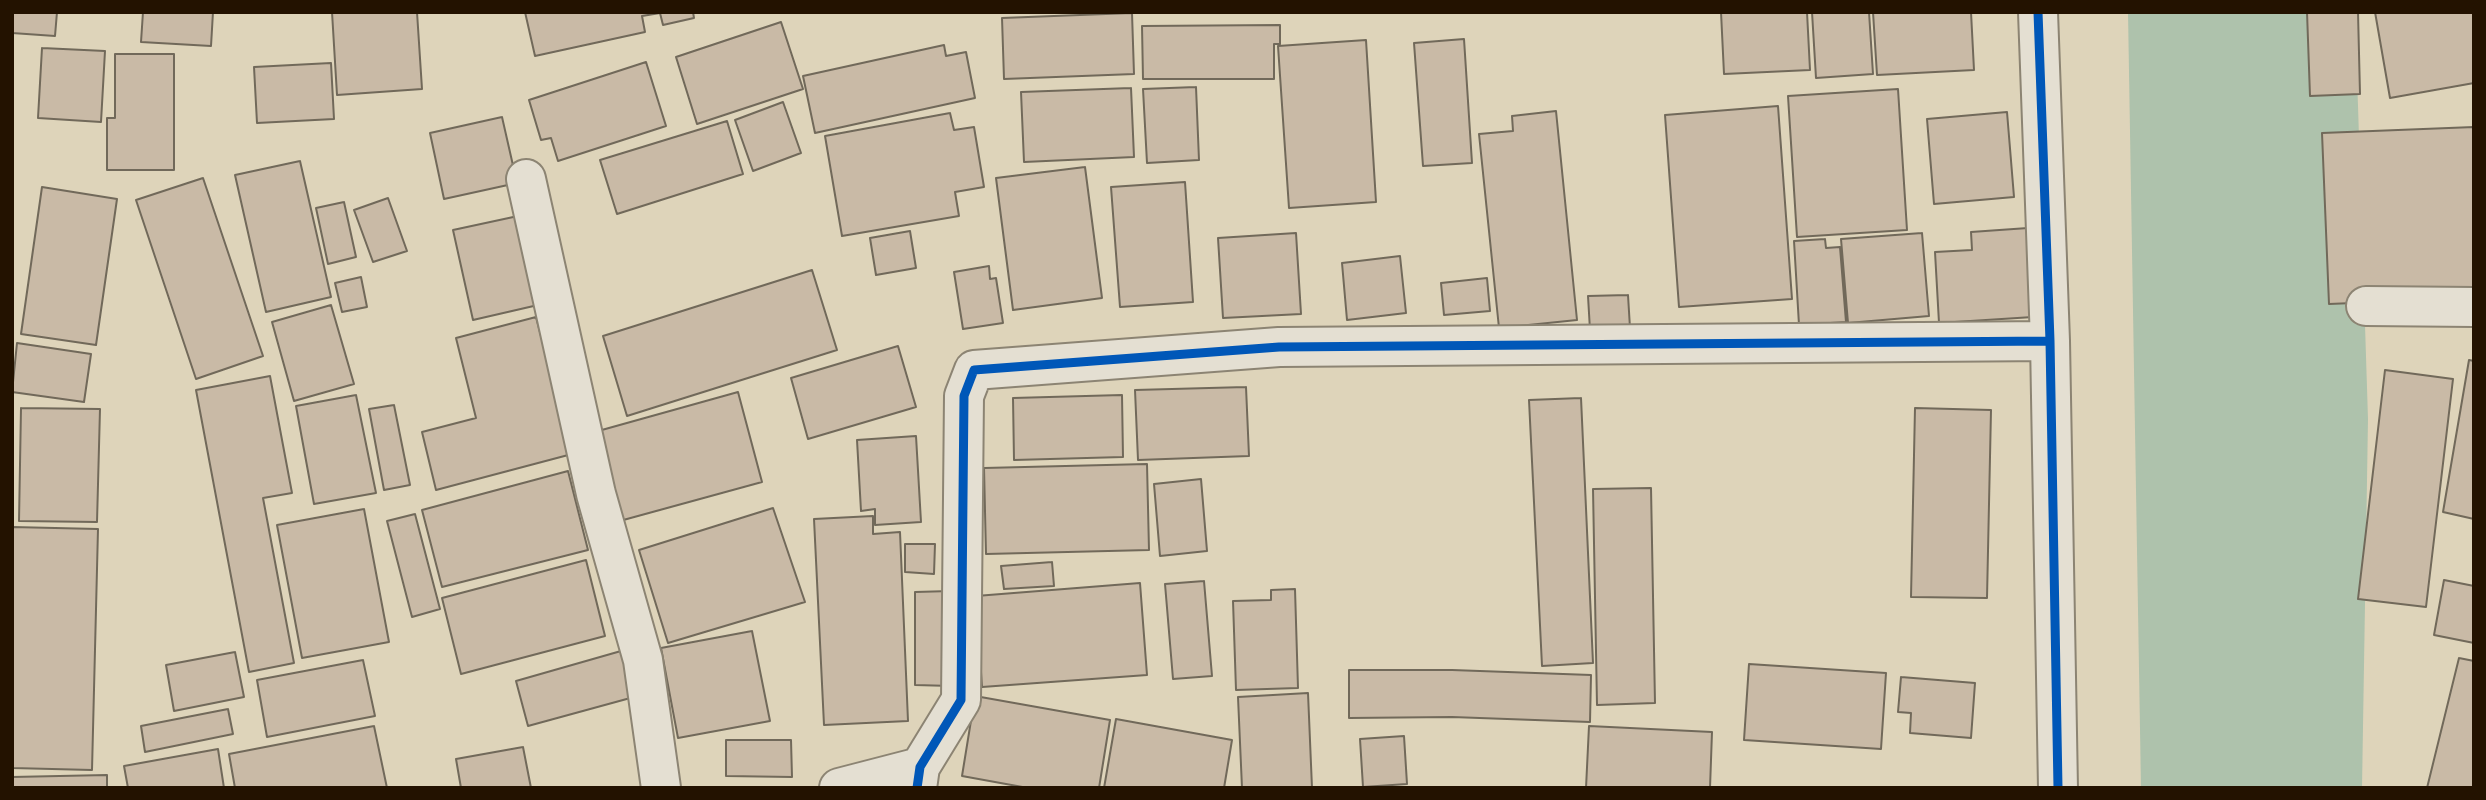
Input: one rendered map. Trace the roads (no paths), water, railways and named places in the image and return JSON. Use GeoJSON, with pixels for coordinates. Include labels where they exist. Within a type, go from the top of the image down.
{"type":"FeatureCollection","features":[{"type":"Feature","properties":{"kind":"street"},"geometry":{"type":"LineString","coordinates":[[2038,12],[2050,341],[2057,788]]}},
{"type":"Feature","properties":{"kind":"street"},"geometry":{"type":"LineString","coordinates":[[526,179],[596,495],[643,660],[661,788]]}},
{"type":"Feature","properties":{"kind":"street"},"geometry":{"type":"LineString","coordinates":[[2366,306],[2474,307]]}},
{"type":"Feature","properties":{"kind":"street"},"geometry":{"type":"LineString","coordinates":[[839,788],[918,778],[961,700],[964,396],[974,370],[1279,347],[2050,341]]}}]}
